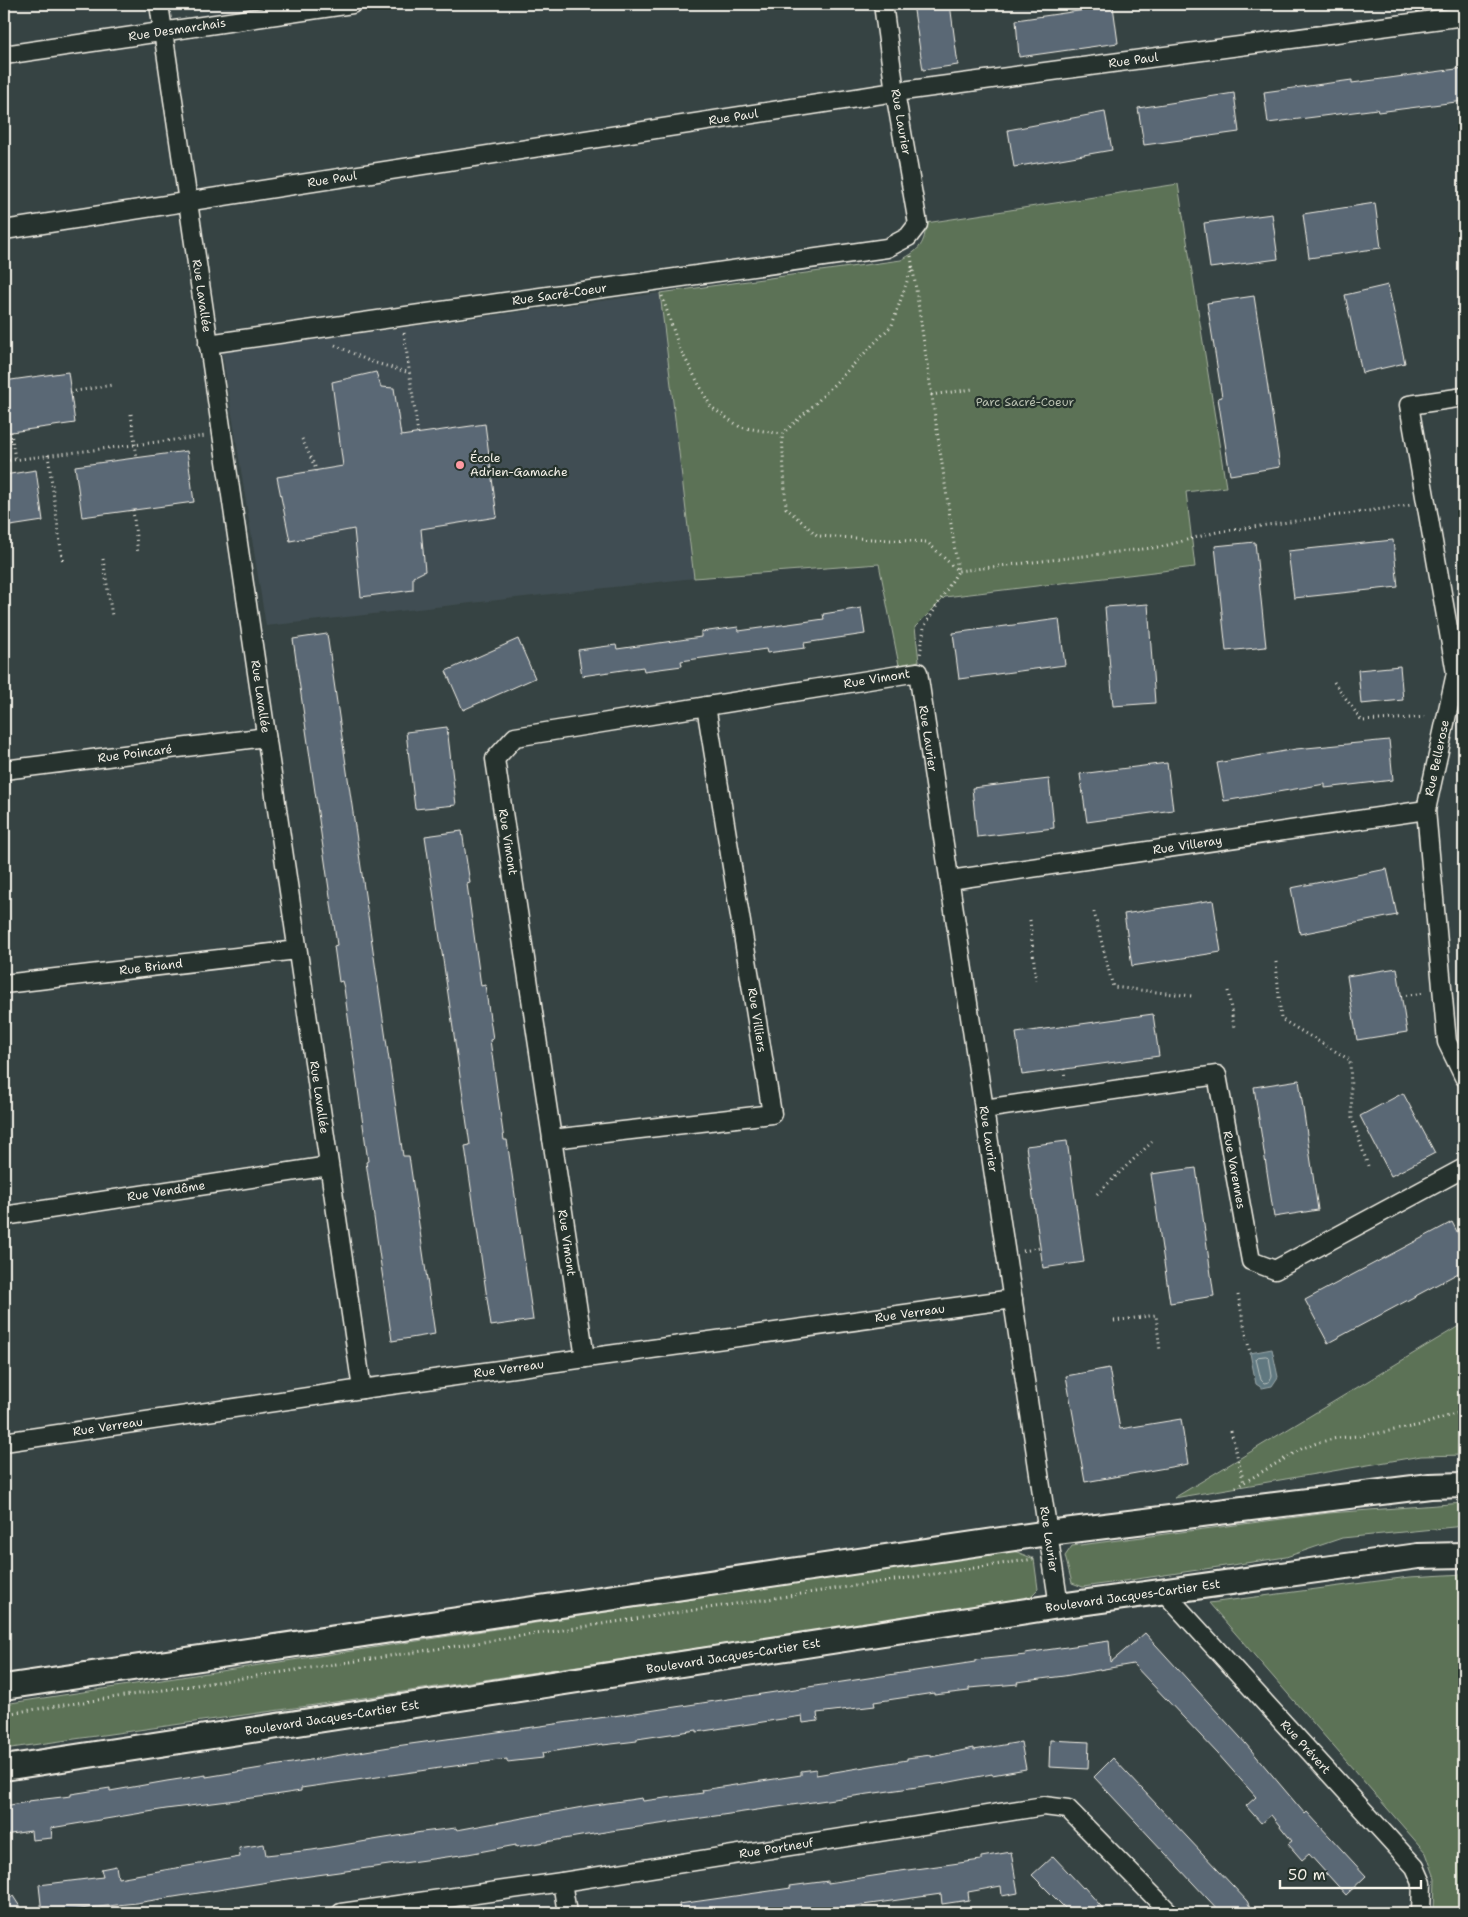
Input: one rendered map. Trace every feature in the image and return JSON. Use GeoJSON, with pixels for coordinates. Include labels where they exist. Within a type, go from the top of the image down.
{"type":"FeatureCollection","features":[{"type":"Feature","properties":{"kind":"main road"},"geometry":{"type":"LineString","coordinates":[[4,1687],[1048,1533],[1430,1486],[1464,1485]]}},
{"type":"Feature","properties":{"kind":"main road","name":"Boulevard Jacques-Cartier Est"},"geometry":{"type":"LineString","coordinates":[[4,1768],[1059,1606],[1418,1556],[1464,1555]]}},
{"type":"Feature","properties":{"kind":"street","name":"Rue Lavallée"},"geometry":{"type":"LineString","coordinates":[[159,4],[362,1389]]}},
{"type":"Feature","properties":{"kind":"street","name":"Rue Desmarchais"},"geometry":{"type":"LineString","coordinates":[[4,55],[352,4]]}},
{"type":"Feature","properties":{"kind":"street","name":"Rue Laurier"},"geometry":{"type":"LineString","coordinates":[[883,4],[895,92],[918,224],[908,237]]}},
{"type":"Feature","properties":{"kind":"street","name":"Rue Paul"},"geometry":{"type":"LineString","coordinates":[[4,230],[895,92],[1464,16]]}},
{"type":"Feature","properties":{"kind":"street","name":"Rue Sacré-Coeur"},"geometry":{"type":"LineString","coordinates":[[208,344],[658,282],[887,248],[908,237]]}},
{"type":"Feature","properties":{"kind":"street","name":"Rue Bellerose"},"geometry":{"type":"LineString","coordinates":[[1464,397],[1409,406],[1456,673],[1426,810],[1448,1042],[1464,1077]]}},
{"type":"Feature","properties":{"kind":"street","name":"Rue Laurier"},"geometry":{"type":"LineString","coordinates":[[918,672],[1059,1606]]}},
{"type":"Feature","properties":{"kind":"street","name":"Rue Vimont"},"geometry":{"type":"LineString","coordinates":[[585,1358],[495,759],[515,737],[918,672]]}},
{"type":"Feature","properties":{"kind":"street","name":"Rue Villiers"},"geometry":{"type":"LineString","coordinates":[[552,1139],[772,1114],[706,706]]}},
{"type":"Feature","properties":{"kind":"street","name":"Rue Poincaré"},"geometry":{"type":"LineString","coordinates":[[4,770],[266,737]]}},
{"type":"Feature","properties":{"kind":"street","name":"Rue Villeray"},"geometry":{"type":"LineString","coordinates":[[950,880],[1426,810]]}},
{"type":"Feature","properties":{"kind":"street","name":"Rue Briand"},"geometry":{"type":"LineString","coordinates":[[4,984],[297,950]]}},
{"type":"Feature","properties":{"kind":"street","name":"Rue Varennes"},"geometry":{"type":"LineString","coordinates":[[984,1109],[1217,1075],[1251,1261],[1275,1270],[1464,1168]]}},
{"type":"Feature","properties":{"kind":"street","name":"Rue Vendôme"},"geometry":{"type":"LineString","coordinates":[[4,1216],[329,1166]]}},
{"type":"Feature","properties":{"kind":"street","name":"Rue Verreau"},"geometry":{"type":"LineString","coordinates":[[4,1442],[362,1389],[1013,1299]]}},
{"type":"Feature","properties":{"kind":"street","name":"Rue Prévert"},"geometry":{"type":"LineString","coordinates":[[1164,1592],[1415,1867],[1422,1883],[1421,1913]]}},
{"type":"Feature","properties":{"kind":"street","name":"Rue Portneuf"},"geometry":{"type":"LineString","coordinates":[[341,1913],[562,1882],[1044,1806],[1068,1809],[1170,1913]]}},
{"type":"Feature","properties":{"kind":"street"},"geometry":{"type":"LineString","coordinates":[[562,1882],[566,1913]]}},
{"type":"Feature","properties":{"kind":"path"},"geometry":{"type":"LineString","coordinates":[[908,237],[958,571],[924,627],[918,672]]}},
{"type":"Feature","properties":{"kind":"path"},"geometry":{"type":"LineString","coordinates":[[782,434],[815,404],[892,326],[912,267]]}},
{"type":"Feature","properties":{"kind":"path"},"geometry":{"type":"LineString","coordinates":[[658,282],[679,347],[711,407],[740,427],[782,434]]}},
{"type":"Feature","properties":{"kind":"path"},"geometry":{"type":"LineString","coordinates":[[402,318],[418,434]]}},
{"type":"Feature","properties":{"kind":"path"},"geometry":{"type":"LineString","coordinates":[[305,331],[369,361],[410,373]]}},
{"type":"Feature","properties":{"kind":"path"},"geometry":{"type":"LineString","coordinates":[[70,392],[112,385]]}},
{"type":"Feature","properties":{"kind":"path"},"geometry":{"type":"LineString","coordinates":[[932,395],[973,389]]}},
{"type":"Feature","properties":{"kind":"path"},"geometry":{"type":"LineString","coordinates":[[131,414],[136,458]]}},
{"type":"Feature","properties":{"kind":"path"},"geometry":{"type":"LineString","coordinates":[[11,432],[15,459]]}},
{"type":"Feature","properties":{"kind":"path"},"geometry":{"type":"LineString","coordinates":[[4,461],[222,434]]}},
{"type":"Feature","properties":{"kind":"path"},"geometry":{"type":"LineString","coordinates":[[782,434],[786,508],[818,536],[927,542],[958,571],[1160,547],[1218,532],[1426,503]]}},
{"type":"Feature","properties":{"kind":"path"},"geometry":{"type":"LineString","coordinates":[[302,439],[317,471]]}},
{"type":"Feature","properties":{"kind":"path"},"geometry":{"type":"LineString","coordinates":[[48,455],[63,564]]}},
{"type":"Feature","properties":{"kind":"path"},"geometry":{"type":"LineString","coordinates":[[133,510],[138,554]]}},
{"type":"Feature","properties":{"kind":"path"},"geometry":{"type":"LineString","coordinates":[[103,559],[112,616]]}},
{"type":"Feature","properties":{"kind":"path"},"geometry":{"type":"LineString","coordinates":[[1334,682],[1362,721],[1446,715]]}},
{"type":"Feature","properties":{"kind":"path"},"geometry":{"type":"LineString","coordinates":[[1094,912],[1113,987],[1192,996]]}},
{"type":"Feature","properties":{"kind":"path"},"geometry":{"type":"LineString","coordinates":[[1030,920],[1036,983]]}},
{"type":"Feature","properties":{"kind":"path"},"geometry":{"type":"LineString","coordinates":[[1276,962],[1281,1019],[1350,1060],[1352,1118],[1369,1169]]}},
{"type":"Feature","properties":{"kind":"path"},"geometry":{"type":"LineString","coordinates":[[1228,991],[1234,1027]]}},
{"type":"Feature","properties":{"kind":"path"},"geometry":{"type":"LineString","coordinates":[[1401,996],[1443,992]]}},
{"type":"Feature","properties":{"kind":"path"},"geometry":{"type":"LineString","coordinates":[[1097,1194],[1152,1142]]}},
{"type":"Feature","properties":{"kind":"path"},"geometry":{"type":"LineString","coordinates":[[1238,1295],[1250,1353]]}},
{"type":"Feature","properties":{"kind":"path"},"geometry":{"type":"LineString","coordinates":[[1114,1321],[1156,1315],[1160,1351]]}},
{"type":"Feature","properties":{"kind":"path"},"geometry":{"type":"LineString","coordinates":[[1236,1488],[1303,1448],[1317,1443],[1337,1438],[1421,1425],[1464,1411]]}},
{"type":"Feature","properties":{"kind":"path"},"geometry":{"type":"LineString","coordinates":[[1231,1431],[1244,1483]]}},
{"type":"Feature","properties":{"kind":"path"},"geometry":{"type":"LineString","coordinates":[[4,1714],[1052,1557]]}},
{"type":"Feature","properties":{"kind":"shaded area","name":"École Adrien-Gamache"},"geometry":{"type":"Polygon","coordinates":[[[660,293],[694,578],[266,626],[222,352],[660,293]]]}},
{"type":"Feature","properties":{"kind":"green space","name":"Parc Sacré-Coeur"},"geometry":{"type":"Polygon","coordinates":[[[1178,184],[1226,487],[1186,492],[1195,567],[945,597],[915,627],[919,661],[899,665],[879,564],[694,578],[660,293],[901,260],[920,246],[923,241],[926,223],[1178,184]]]}},
{"type":"Feature","properties":{"kind":"green space"},"geometry":{"type":"Polygon","coordinates":[[[1464,1323],[1464,1455],[1421,1456],[1174,1498],[1464,1323]]]}},
{"type":"Feature","properties":{"kind":"green space"},"geometry":{"type":"Polygon","coordinates":[[[1464,1503],[1464,1526],[1342,1538],[1286,1557],[1083,1587],[1072,1583],[1065,1556],[1072,1546],[1329,1513],[1464,1503]]]}},
{"type":"Feature","properties":{"kind":"green space"},"geometry":{"type":"Polygon","coordinates":[[[1007,1551],[1017,1552],[1034,1559],[1038,1589],[1028,1599],[315,1705],[4,1749],[4,1704],[1007,1551]]]}},
{"type":"Feature","properties":{"kind":"green space"},"geometry":{"type":"Polygon","coordinates":[[[1464,1574],[1464,1913],[1434,1913],[1435,1878],[1426,1853],[1209,1603],[1409,1577],[1464,1574]]]}},
{"type":"Feature","properties":{"kind":"water"},"geometry":{"type":"Polygon","coordinates":[[[1272,1349],[1278,1377],[1272,1386],[1262,1388],[1256,1384],[1250,1353],[1272,1349]]]}},
{"type":"Feature","properties":{"kind":"building"},"geometry":{"type":"Polygon","coordinates":[[[913,4],[950,4],[958,65],[923,70],[913,4]]]}},
{"type":"Feature","properties":{"kind":"building"},"geometry":{"type":"Polygon","coordinates":[[[1113,6],[1118,43],[1019,57],[1016,20],[1113,6]]]}},
{"type":"Feature","properties":{"kind":"building"},"geometry":{"type":"Polygon","coordinates":[[[1464,68],[1464,101],[1378,112],[1377,109],[1268,123],[1264,92],[1352,80],[1352,83],[1464,68]]]}},
{"type":"Feature","properties":{"kind":"building"},"geometry":{"type":"Polygon","coordinates":[[[1234,93],[1239,132],[1144,145],[1138,108],[1234,93]]]}},
{"type":"Feature","properties":{"kind":"building"},"geometry":{"type":"Polygon","coordinates":[[[1105,112],[1112,150],[1014,167],[1008,130],[1105,112]]]}},
{"type":"Feature","properties":{"kind":"building"},"geometry":{"type":"Polygon","coordinates":[[[1375,203],[1381,248],[1309,258],[1303,214],[1375,203]]]}},
{"type":"Feature","properties":{"kind":"building"},"geometry":{"type":"Polygon","coordinates":[[[1272,214],[1278,259],[1210,268],[1204,223],[1272,214]]]}},
{"type":"Feature","properties":{"kind":"building"},"geometry":{"type":"Polygon","coordinates":[[[1388,285],[1405,363],[1362,373],[1345,295],[1388,285]]]}},
{"type":"Feature","properties":{"kind":"building"},"geometry":{"type":"Polygon","coordinates":[[[1254,296],[1280,467],[1230,475],[1218,398],[1222,397],[1207,303],[1254,296]]]}},
{"type":"Feature","properties":{"kind":"building"},"geometry":{"type":"Polygon","coordinates":[[[68,372],[75,423],[4,433],[4,381],[68,372]]]}},
{"type":"Feature","properties":{"kind":"building","name":"École Adrien-Gamache"},"geometry":{"type":"Polygon","coordinates":[[[376,372],[381,387],[394,388],[401,436],[485,424],[497,517],[421,529],[425,571],[413,577],[413,590],[361,597],[354,529],[290,541],[277,477],[343,466],[332,382],[376,372]]]}},
{"type":"Feature","properties":{"kind":"building"},"geometry":{"type":"Polygon","coordinates":[[[187,451],[194,502],[82,517],[75,466],[187,451]]]}},
{"type":"Feature","properties":{"kind":"building"},"geometry":{"type":"Polygon","coordinates":[[[36,470],[43,521],[4,527],[4,475],[36,470]]]}},
{"type":"Feature","properties":{"kind":"building"},"geometry":{"type":"Polygon","coordinates":[[[1393,540],[1398,587],[1294,598],[1288,551],[1393,540]]]}},
{"type":"Feature","properties":{"kind":"building"},"geometry":{"type":"Polygon","coordinates":[[[1255,542],[1266,647],[1226,651],[1215,546],[1255,542]]]}},
{"type":"Feature","properties":{"kind":"building"},"geometry":{"type":"Polygon","coordinates":[[[1148,604],[1155,703],[1113,706],[1105,607],[1148,604]]]}},
{"type":"Feature","properties":{"kind":"building"},"geometry":{"type":"Polygon","coordinates":[[[861,608],[865,634],[804,643],[805,648],[767,653],[766,649],[681,661],[682,666],[644,671],[643,667],[582,676],[578,650],[616,645],[617,649],[701,637],[701,632],[738,627],[739,631],[824,619],[823,614],[861,608]]]}},
{"type":"Feature","properties":{"kind":"building"},"geometry":{"type":"Polygon","coordinates":[[[1059,619],[1065,665],[959,679],[953,633],[1059,619]]]}},
{"type":"Feature","properties":{"kind":"building"},"geometry":{"type":"Polygon","coordinates":[[[327,634],[403,1156],[409,1156],[435,1334],[392,1341],[366,1162],[368,1161],[344,988],[342,981],[339,982],[334,946],[337,945],[293,639],[327,634]]]}},
{"type":"Feature","properties":{"kind":"building"},"geometry":{"type":"Polygon","coordinates":[[[518,639],[535,678],[463,710],[446,671],[518,639]]]}},
{"type":"Feature","properties":{"kind":"building"},"geometry":{"type":"Polygon","coordinates":[[[1400,666],[1403,700],[1361,704],[1358,670],[1400,666]]]}},
{"type":"Feature","properties":{"kind":"building"},"geometry":{"type":"Polygon","coordinates":[[[447,727],[456,805],[415,809],[406,732],[447,727]]]}},
{"type":"Feature","properties":{"kind":"building"},"geometry":{"type":"Polygon","coordinates":[[[1389,740],[1393,780],[1325,788],[1325,784],[1224,801],[1217,763],[1296,749],[1389,740]]]}},
{"type":"Feature","properties":{"kind":"building"},"geometry":{"type":"Polygon","coordinates":[[[1167,763],[1173,810],[1087,822],[1080,774],[1167,763]]]}},
{"type":"Feature","properties":{"kind":"building"},"geometry":{"type":"Polygon","coordinates":[[[1049,779],[1054,828],[977,837],[972,788],[1049,779]]]}},
{"type":"Feature","properties":{"kind":"building"},"geometry":{"type":"Polygon","coordinates":[[[462,831],[470,883],[467,884],[481,986],[485,985],[493,1039],[490,1040],[504,1140],[507,1140],[533,1320],[491,1326],[465,1146],[470,1145],[425,836],[462,831]]]}},
{"type":"Feature","properties":{"kind":"building"},"geometry":{"type":"Polygon","coordinates":[[[1387,869],[1397,915],[1300,934],[1291,888],[1387,869]]]}},
{"type":"Feature","properties":{"kind":"building"},"geometry":{"type":"Polygon","coordinates":[[[1213,900],[1221,952],[1132,966],[1124,914],[1213,900]]]}},
{"type":"Feature","properties":{"kind":"building"},"geometry":{"type":"Polygon","coordinates":[[[1397,968],[1407,1032],[1357,1040],[1347,976],[1397,968]]]}},
{"type":"Feature","properties":{"kind":"building"},"geometry":{"type":"Polygon","coordinates":[[[1153,1014],[1159,1056],[1022,1075],[1016,1033],[1153,1014]]]}},
{"type":"Feature","properties":{"kind":"building"},"geometry":{"type":"Polygon","coordinates":[[[1299,1080],[1318,1210],[1274,1217],[1254,1087],[1299,1080]]]}},
{"type":"Feature","properties":{"kind":"building"},"geometry":{"type":"Polygon","coordinates":[[[1403,1093],[1435,1153],[1391,1176],[1360,1116],[1403,1093]]]}},
{"type":"Feature","properties":{"kind":"building"},"geometry":{"type":"Polygon","coordinates":[[[1067,1141],[1084,1262],[1043,1268],[1026,1146],[1067,1141]]]}},
{"type":"Feature","properties":{"kind":"building"},"geometry":{"type":"Polygon","coordinates":[[[1196,1168],[1214,1296],[1170,1303],[1151,1174],[1196,1168]]]}},
{"type":"Feature","properties":{"kind":"building"},"geometry":{"type":"Polygon","coordinates":[[[1452,1222],[1464,1245],[1464,1270],[1328,1343],[1305,1300],[1452,1222]]]}},
{"type":"Feature","properties":{"kind":"building"},"geometry":{"type":"Polygon","coordinates":[[[1109,1368],[1120,1429],[1181,1419],[1188,1464],[1085,1482],[1066,1376],[1109,1368]]]}},
{"type":"Feature","properties":{"kind":"building"},"geometry":{"type":"Polygon","coordinates":[[[1145,1633],[1240,1737],[1305,1814],[1307,1812],[1366,1876],[1346,1895],[1309,1854],[1302,1860],[1288,1844],[1292,1841],[1271,1815],[1261,1823],[1246,1806],[1256,1797],[1133,1664],[1017,1682],[1018,1684],[969,1688],[969,1691],[934,1695],[934,1693],[874,1702],[875,1706],[817,1713],[818,1721],[803,1723],[802,1716],[697,1732],[697,1730],[637,1739],[637,1741],[542,1753],[543,1758],[507,1762],[507,1759],[447,1767],[301,1788],[301,1791],[166,1809],[51,1828],[52,1838],[32,1840],[31,1831],[4,1835],[4,1806],[28,1801],[71,1796],[71,1794],[110,1788],[110,1791],[206,1775],[206,1777],[396,1746],[642,1712],[1109,1641],[1111,1662],[1145,1633]]]}},
{"type":"Feature","properties":{"kind":"building"},"geometry":{"type":"Polygon","coordinates":[[[1050,1740],[1089,1742],[1088,1769],[1049,1767],[1050,1740]]]}},
{"type":"Feature","properties":{"kind":"building"},"geometry":{"type":"Polygon","coordinates":[[[1021,1742],[1026,1769],[992,1775],[136,1903],[42,1913],[39,1885],[103,1877],[101,1869],[116,1866],[118,1878],[240,1857],[239,1848],[264,1844],[266,1855],[312,1850],[422,1832],[456,1828],[457,1830],[642,1798],[643,1801],[703,1793],[702,1790],[801,1775],[801,1771],[816,1769],[816,1775],[907,1760],[907,1758],[931,1755],[931,1757],[974,1748],[974,1750],[1021,1742]]]}},
{"type":"Feature","properties":{"kind":"building"},"geometry":{"type":"Polygon","coordinates":[[[1113,1758],[1247,1901],[1253,1913],[1221,1913],[1094,1777],[1113,1758]]]}},
{"type":"Feature","properties":{"kind":"building"},"geometry":{"type":"Polygon","coordinates":[[[1011,1852],[1018,1893],[1002,1896],[1001,1886],[968,1892],[969,1900],[942,1904],[941,1894],[806,1913],[680,1913],[679,1904],[791,1888],[790,1886],[828,1881],[828,1883],[981,1860],[981,1857],[1011,1852]]]}},
{"type":"Feature","properties":{"kind":"building"},"geometry":{"type":"Polygon","coordinates":[[[1053,1856],[1107,1913],[1070,1913],[1032,1875],[1053,1856]]]}},
{"type":"Feature","properties":{"kind":"building"},"geometry":{"type":"Polygon","coordinates":[[[13,1896],[24,1913],[4,1913],[4,1902],[13,1896]]]}},
{"type":"Feature","properties":{"kind":"place","name":"École Adrien-Gamache"},"geometry":{"type":"Point","coordinates":[460,465]}}]}
